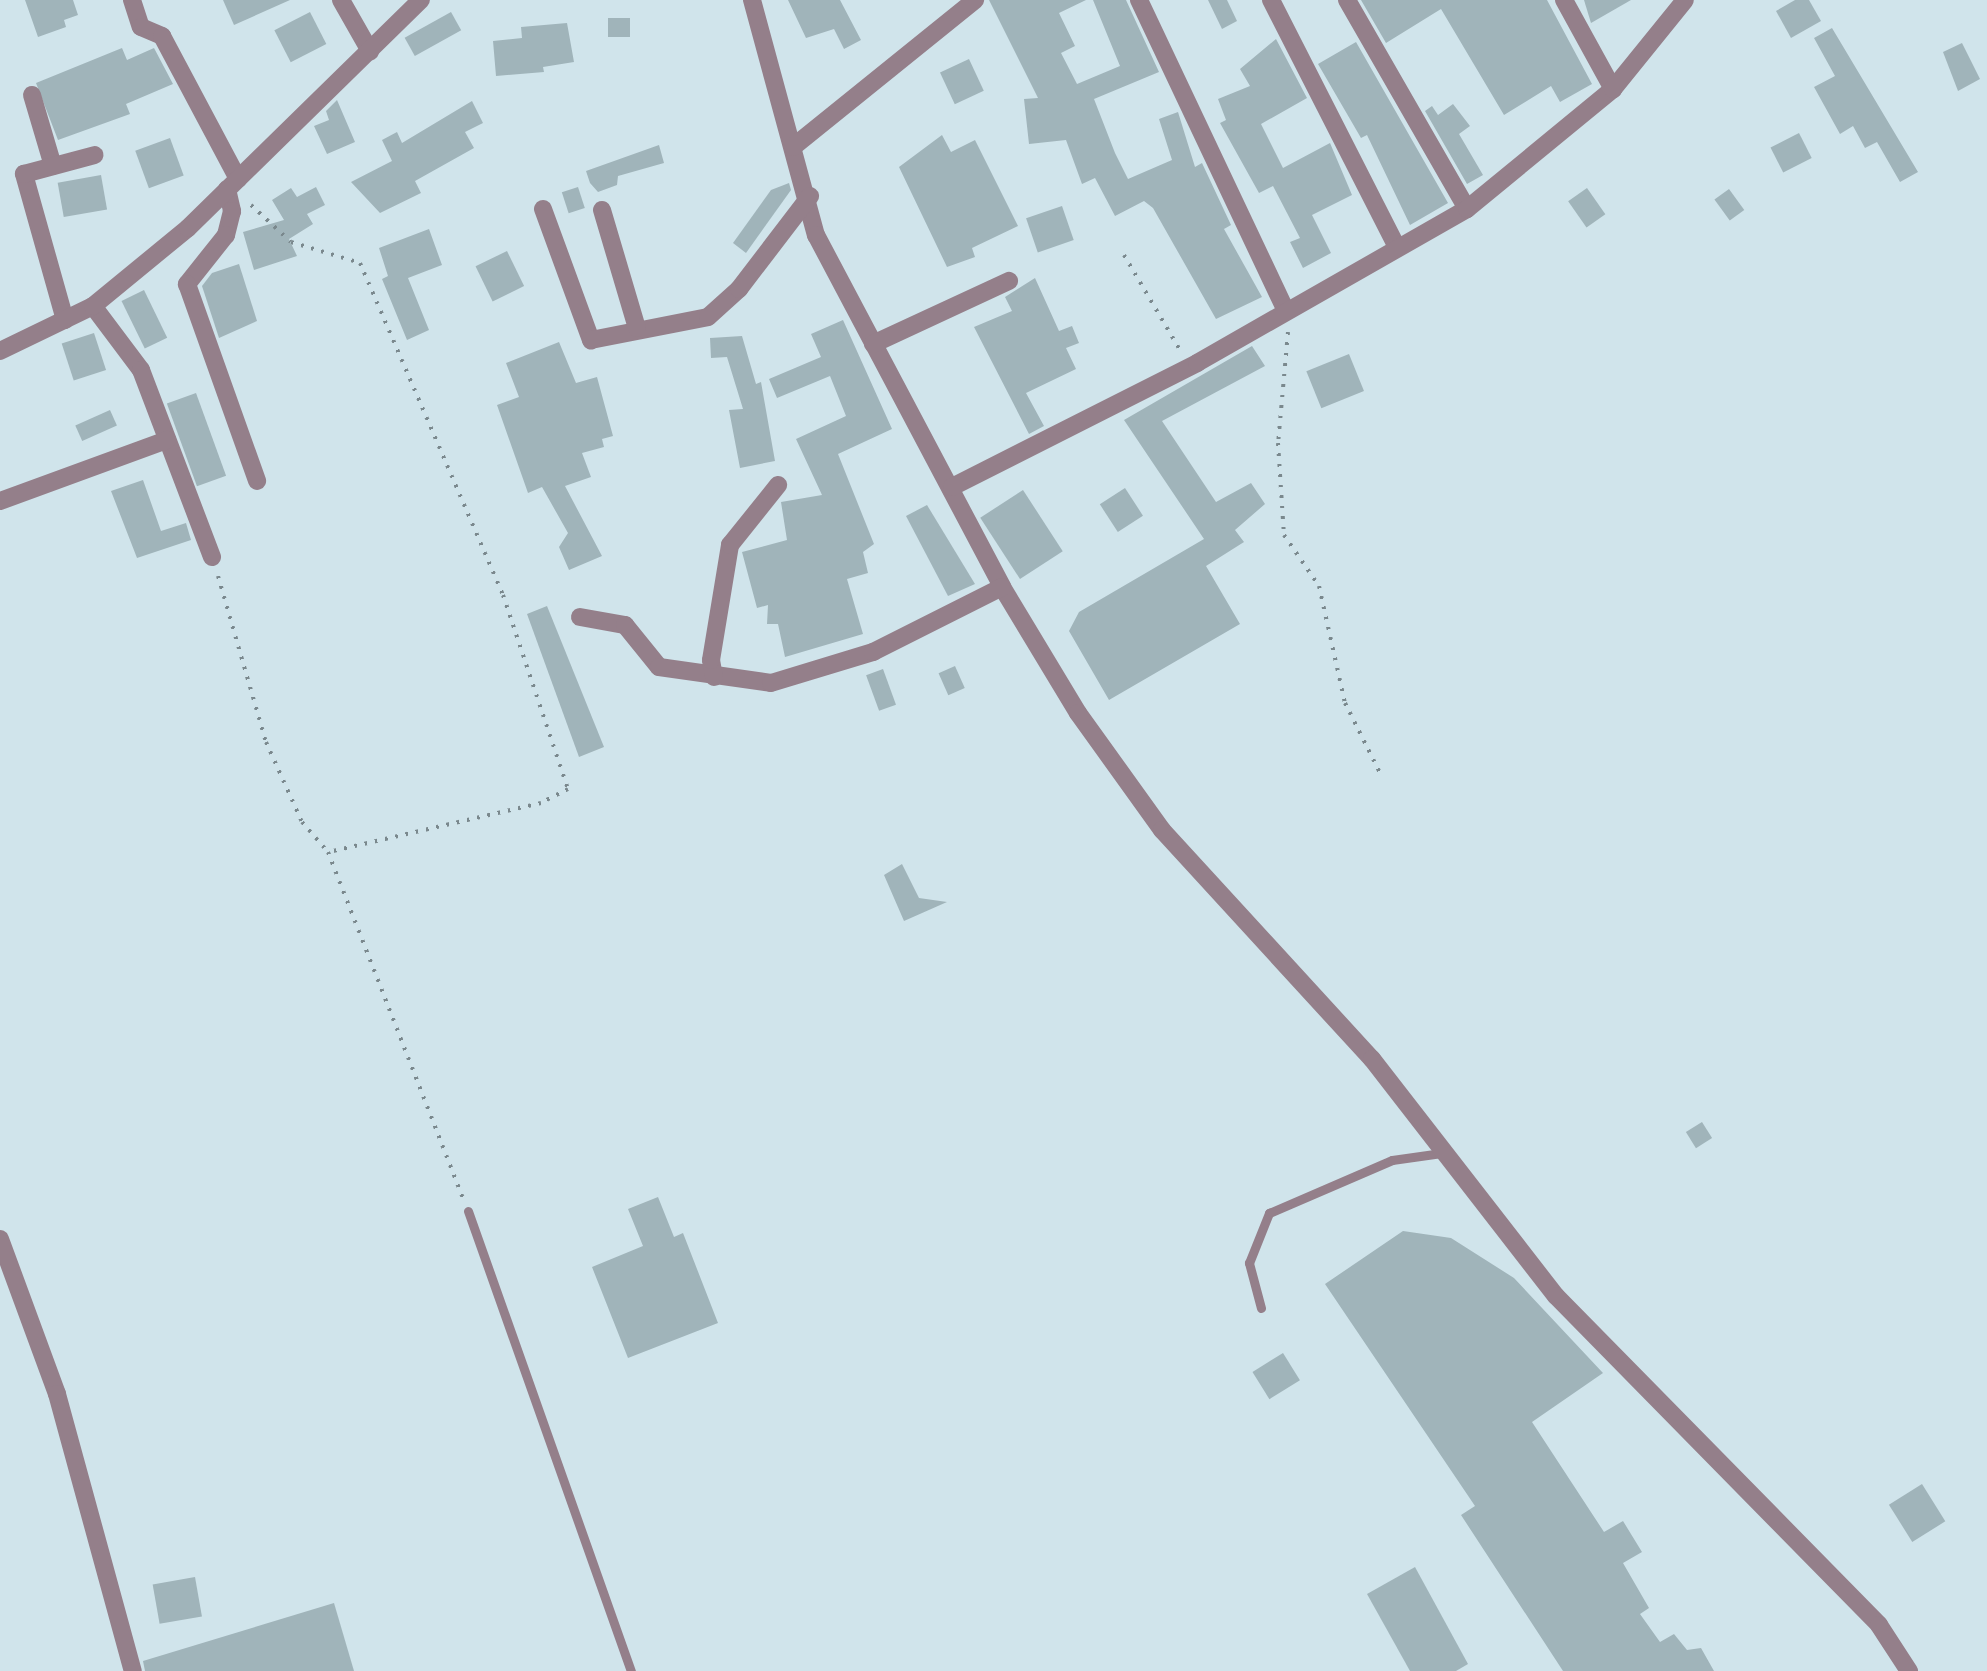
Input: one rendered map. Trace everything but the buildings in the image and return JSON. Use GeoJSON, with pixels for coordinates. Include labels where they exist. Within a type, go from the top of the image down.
{"type":"FeatureCollection","features":[{"type":"Feature","properties":{"kind":"street"},"geometry":{"type":"LineString","coordinates":[[132,0],[140,26],[162,36],[233,184],[226,235],[187,284],[257,481]]}},
{"type":"Feature","properties":{"kind":"street"},"geometry":{"type":"LineString","coordinates":[[341,0],[370,52]]}},
{"type":"Feature","properties":{"kind":"street"},"geometry":{"type":"LineString","coordinates":[[0,350],[93,306],[233,184],[421,0]]}},
{"type":"Feature","properties":{"kind":"street"},"geometry":{"type":"LineString","coordinates":[[752,0],[810,196],[816,235],[1002,586],[1078,713],[1162,830],[1372,1059],[1556,1296],[1879,1625],[1908,1671]]}},
{"type":"Feature","properties":{"kind":"street"},"geometry":{"type":"LineString","coordinates":[[793,147],[975,0]]}},
{"type":"Feature","properties":{"kind":"street"},"geometry":{"type":"LineString","coordinates":[[1138,0],[1283,312]]}},
{"type":"Feature","properties":{"kind":"street"},"geometry":{"type":"LineString","coordinates":[[1270,0],[1396,245]]}},
{"type":"Feature","properties":{"kind":"street"},"geometry":{"type":"LineString","coordinates":[[1347,0],[1467,209]]}},
{"type":"Feature","properties":{"kind":"street"},"geometry":{"type":"LineString","coordinates":[[1564,0],[1613,89]]}},
{"type":"Feature","properties":{"kind":"street"},"geometry":{"type":"LineString","coordinates":[[952,487],[1190,366],[1396,245],[1467,209],[1613,89],[1685,0]]}},
{"type":"Feature","properties":{"kind":"street"},"geometry":{"type":"LineString","coordinates":[[32,96],[53,166]]}},
{"type":"Feature","properties":{"kind":"street"},"geometry":{"type":"LineString","coordinates":[[65,320],[24,174],[94,154]]}},
{"type":"Feature","properties":{"kind":"street"},"geometry":{"type":"LineString","coordinates":[[543,209],[591,340],[708,316],[739,289],[810,196]]}},
{"type":"Feature","properties":{"kind":"street"},"geometry":{"type":"LineString","coordinates":[[602,210],[637,328]]}},
{"type":"Feature","properties":{"kind":"street"},"geometry":{"type":"LineString","coordinates":[[873,344],[1009,281]]}},
{"type":"Feature","properties":{"kind":"street"},"geometry":{"type":"LineString","coordinates":[[93,306],[140,370],[212,557]]}},
{"type":"Feature","properties":{"kind":"street"},"geometry":{"type":"LineString","coordinates":[[0,501],[167,440]]}},
{"type":"Feature","properties":{"kind":"street"},"geometry":{"type":"LineString","coordinates":[[714,677],[710,660],[730,545],[778,485]]}},
{"type":"Feature","properties":{"kind":"street"},"geometry":{"type":"LineString","coordinates":[[580,617],[625,625],[658,668],[771,683],[873,652],[1002,586]]}},
{"type":"Feature","properties":{"kind":"street"},"geometry":{"type":"LineString","coordinates":[[0,1239],[57,1394],[134,1671]]}},
{"type":"Feature","properties":{"kind":"lane"},"geometry":{"type":"LineString","coordinates":[[1262,1308],[1249,1262],[1269,1213],[1392,1160],[1445,1152]]}},
{"type":"Feature","properties":{"kind":"lane"},"geometry":{"type":"LineString","coordinates":[[468,1211],[631,1671]]}},
{"type":"Feature","properties":{"kind":"path"},"geometry":{"type":"LineString","coordinates":[[233,184],[258,216],[272,220],[291,242],[360,263],[503,595],[568,789],[541,802],[328,852]]}},
{"type":"Feature","properties":{"kind":"path"},"geometry":{"type":"LineString","coordinates":[[1124,255],[1190,366]]}},
{"type":"Feature","properties":{"kind":"path"},"geometry":{"type":"LineString","coordinates":[[1283,312],[1290,337],[1278,443],[1284,535],[1319,586],[1345,703],[1381,776]]}},
{"type":"Feature","properties":{"kind":"path"},"geometry":{"type":"LineString","coordinates":[[212,557],[266,742],[302,822],[328,852],[468,1211]]}}]}
